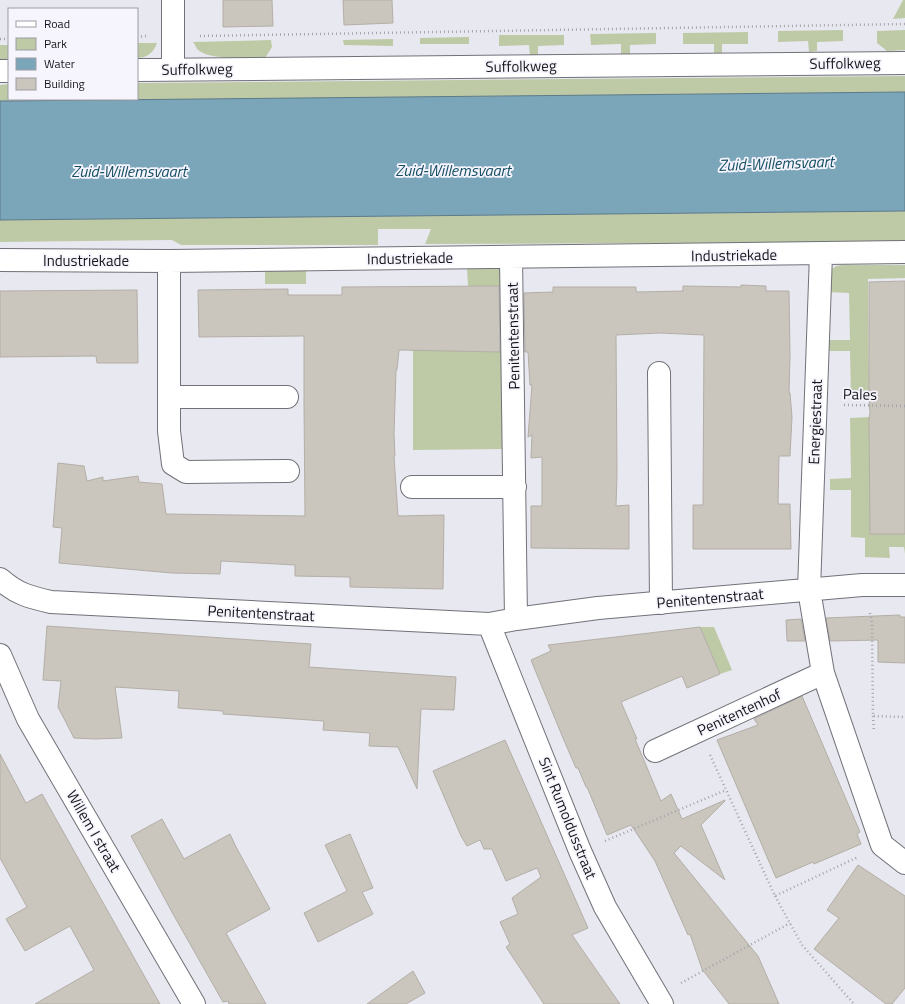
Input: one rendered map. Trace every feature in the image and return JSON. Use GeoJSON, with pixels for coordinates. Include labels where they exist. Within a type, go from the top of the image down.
{"type":"FeatureCollection","features":[{"type":"Feature","properties":{"kind":"street"},"geometry":{"type":"LineString","coordinates":[[173,0],[173,69]]}},
{"type":"Feature","properties":{"kind":"street","name":"Suffolkweg"},"geometry":{"type":"LineString","coordinates":[[138,70],[905,63]]}},
{"type":"Feature","properties":{"kind":"street","name":"Industriekade"},"geometry":{"type":"LineString","coordinates":[[0,260],[169,261],[905,252]]}},
{"type":"Feature","properties":{"kind":"street","name":"Energiestraat"},"geometry":{"type":"LineString","coordinates":[[809,590],[821,254]]}},
{"type":"Feature","properties":{"kind":"street","name":"Penitentenstraat"},"geometry":{"type":"LineString","coordinates":[[512,257],[516,619]]}},
{"type":"Feature","properties":{"kind":"street"},"geometry":{"type":"LineString","coordinates":[[169,261],[169,431],[173,464],[186,472],[288,470]]}},
{"type":"Feature","properties":{"kind":"street"},"geometry":{"type":"LineString","coordinates":[[660,373],[662,603]]}},
{"type":"Feature","properties":{"kind":"street"},"geometry":{"type":"LineString","coordinates":[[169,397],[287,397]]}},
{"type":"Feature","properties":{"kind":"street"},"geometry":{"type":"LineString","coordinates":[[412,486],[515,487]]}},
{"type":"Feature","properties":{"kind":"street","name":"Penitentenstraat"},"geometry":{"type":"LineString","coordinates":[[3,587],[29,597],[51,602],[489,624],[598,608],[862,585],[905,585]]}},
{"type":"Feature","properties":{"kind":"street"},"geometry":{"type":"LineString","coordinates":[[809,590],[823,674],[882,845],[905,863]]}},
{"type":"Feature","properties":{"kind":"street","name":"Sint Rumoldusstraat"},"geometry":{"type":"LineString","coordinates":[[489,624],[580,851],[605,907],[660,1000]]}},
{"type":"Feature","properties":{"kind":"street","name":"Willem I straat"},"geometry":{"type":"LineString","coordinates":[[0,655],[28,719],[194,1004]]}},
{"type":"Feature","properties":{"kind":"street","name":"Penitentenhof"},"geometry":{"type":"LineString","coordinates":[[655,751],[823,674]]}},
{"type":"Feature","properties":{"kind":"street"},"geometry":{"type":"LineString","coordinates":[[882,845],[905,845]]}},
{"type":"Feature","properties":{"kind":"path"},"geometry":{"type":"LineString","coordinates":[[138,37],[905,24]]}},
{"type":"Feature","properties":{"kind":"path","name":"Pales"},"geometry":{"type":"LineString","coordinates":[[816,404],[905,406]]}},
{"type":"Feature","properties":{"kind":"path"},"geometry":{"type":"LineString","coordinates":[[862,585],[872,622],[873,716],[905,717]]}},
{"type":"Feature","properties":{"kind":"path"},"geometry":{"type":"LineString","coordinates":[[698,731],[775,896],[802,945],[854,1004]]}},
{"type":"Feature","properties":{"kind":"path"},"geometry":{"type":"LineString","coordinates":[[580,851],[726,790]]}},
{"type":"Feature","properties":{"kind":"path"},"geometry":{"type":"LineString","coordinates":[[775,896],[882,845]]}},
{"type":"Feature","properties":{"kind":"path"},"geometry":{"type":"LineString","coordinates":[[660,1000],[790,923]]}},
{"type":"Feature","properties":{"kind":"green space"},"geometry":{"type":"Polygon","coordinates":[[[903,0],[905,0],[905,18],[893,19],[903,0]]]}},
{"type":"Feature","properties":{"kind":"green space"},"geometry":{"type":"Polygon","coordinates":[[[843,30],[843,41],[817,42],[817,51],[809,52],[808,41],[778,42],[778,31],[843,30]]]}},
{"type":"Feature","properties":{"kind":"green space"},"geometry":{"type":"Polygon","coordinates":[[[905,30],[905,50],[887,51],[877,43],[877,31],[905,30]]]}},
{"type":"Feature","properties":{"kind":"green space"},"geometry":{"type":"Polygon","coordinates":[[[748,32],[748,44],[722,44],[722,54],[714,54],[714,44],[683,44],[683,33],[748,32]]]}},
{"type":"Feature","properties":{"kind":"green space"},"geometry":{"type":"Polygon","coordinates":[[[656,33],[656,44],[630,45],[630,54],[621,55],[621,44],[591,45],[590,34],[656,33]]]}},
{"type":"Feature","properties":{"kind":"green space"},"geometry":{"type":"Polygon","coordinates":[[[499,35],[564,35],[564,45],[538,46],[538,56],[530,56],[529,45],[499,46],[499,35]]]}},
{"type":"Feature","properties":{"kind":"green space"},"geometry":{"type":"Polygon","coordinates":[[[469,37],[469,44],[420,44],[420,38],[469,37]]]}},
{"type":"Feature","properties":{"kind":"green space"},"geometry":{"type":"Polygon","coordinates":[[[393,39],[393,46],[344,45],[343,40],[393,39]]]}},
{"type":"Feature","properties":{"kind":"green space"},"geometry":{"type":"Polygon","coordinates":[[[271,40],[272,47],[265,58],[230,58],[212,56],[198,50],[193,42],[271,40]]]}},
{"type":"Feature","properties":{"kind":"green space"},"geometry":{"type":"Polygon","coordinates":[[[138,43],[157,43],[150,54],[138,58],[138,43]]]}},
{"type":"Feature","properties":{"kind":"green space"},"geometry":{"type":"Polygon","coordinates":[[[0,45],[8,45],[8,60],[0,60],[0,45]]]}},
{"type":"Feature","properties":{"kind":"green space"},"geometry":{"type":"Polygon","coordinates":[[[905,76],[905,92],[0,102],[0,85],[8,84],[8,100],[138,100],[138,83],[905,76]]]}},
{"type":"Feature","properties":{"kind":"green space"},"geometry":{"type":"Polygon","coordinates":[[[905,211],[905,242],[425,244],[431,229],[378,229],[378,245],[181,245],[172,240],[0,242],[0,220],[905,211]]]}},
{"type":"Feature","properties":{"kind":"green space"},"geometry":{"type":"Polygon","coordinates":[[[905,265],[905,278],[868,279],[869,398],[851,398],[850,351],[827,351],[828,340],[850,340],[849,293],[827,292],[831,270],[836,266],[905,265]]]}},
{"type":"Feature","properties":{"kind":"green space"},"geometry":{"type":"Polygon","coordinates":[[[265,268],[306,268],[306,284],[265,284],[265,268]]]}},
{"type":"Feature","properties":{"kind":"green space"},"geometry":{"type":"Polygon","coordinates":[[[467,268],[504,268],[504,286],[468,286],[467,268]]]}},
{"type":"Feature","properties":{"kind":"green space"},"geometry":{"type":"Polygon","coordinates":[[[413,350],[504,352],[504,449],[413,450],[413,350]]]}},
{"type":"Feature","properties":{"kind":"green space"},"geometry":{"type":"Polygon","coordinates":[[[870,417],[905,534],[905,554],[904,547],[889,547],[890,558],[865,557],[865,538],[851,537],[851,490],[830,490],[830,479],[851,478],[850,418],[870,417]]]}},
{"type":"Feature","properties":{"kind":"green space"},"geometry":{"type":"Polygon","coordinates":[[[700,627],[714,627],[732,670],[720,674],[700,627]]]}},
{"type":"Feature","properties":{"kind":"water","name":"Zuid-Willemsvaart"},"geometry":{"type":"Polygon","coordinates":[[[905,92],[905,211],[0,220],[0,101],[905,92]]]}},
{"type":"Feature","properties":{"kind":"building"},"geometry":{"type":"Polygon","coordinates":[[[223,0],[272,0],[273,26],[223,27],[223,0]]]}},
{"type":"Feature","properties":{"kind":"building"},"geometry":{"type":"Polygon","coordinates":[[[343,0],[392,0],[393,23],[344,25],[343,0]]]}},
{"type":"Feature","properties":{"kind":"building"},"geometry":{"type":"Polygon","coordinates":[[[905,281],[905,534],[870,534],[869,282],[905,281]]]}},
{"type":"Feature","properties":{"kind":"building"},"geometry":{"type":"Polygon","coordinates":[[[741,285],[766,286],[766,291],[789,291],[789,393],[792,417],[790,456],[779,456],[778,504],[790,504],[791,549],[693,549],[693,505],[703,505],[704,335],[660,333],[616,335],[616,506],[629,505],[629,549],[531,548],[531,506],[542,506],[542,457],[531,458],[532,435],[528,437],[532,385],[530,385],[528,352],[525,352],[524,293],[553,292],[553,287],[636,287],[636,292],[683,291],[683,286],[741,287],[741,285]]]}},
{"type":"Feature","properties":{"kind":"building"},"geometry":{"type":"Polygon","coordinates":[[[499,286],[500,352],[399,350],[396,370],[394,434],[398,516],[444,515],[443,589],[350,587],[350,577],[295,576],[295,565],[221,561],[220,574],[172,573],[59,563],[62,528],[53,527],[58,463],[84,466],[87,481],[103,477],[103,481],[138,476],[139,482],[162,484],[166,514],[305,516],[304,336],[199,337],[198,290],[288,289],[288,295],[342,295],[342,287],[499,286]]]}},
{"type":"Feature","properties":{"kind":"building"},"geometry":{"type":"Polygon","coordinates":[[[137,290],[138,363],[97,363],[96,356],[0,357],[0,291],[137,290]]]}},
{"type":"Feature","properties":{"kind":"building"},"geometry":{"type":"Polygon","coordinates":[[[900,615],[900,617],[905,617],[905,663],[878,662],[878,640],[830,641],[826,618],[900,615]]]}},
{"type":"Feature","properties":{"kind":"building"},"geometry":{"type":"Polygon","coordinates":[[[801,619],[805,641],[787,641],[786,620],[801,619]]]}},
{"type":"Feature","properties":{"kind":"building"},"geometry":{"type":"Polygon","coordinates":[[[47,626],[311,644],[309,667],[456,677],[454,710],[421,709],[417,789],[398,747],[369,746],[370,733],[323,730],[324,721],[223,714],[223,711],[178,708],[179,691],[115,687],[122,738],[74,738],[58,707],[61,681],[43,680],[47,626]]]}},
{"type":"Feature","properties":{"kind":"building"},"geometry":{"type":"Polygon","coordinates":[[[700,627],[720,674],[687,688],[682,676],[621,702],[661,801],[671,794],[682,819],[725,800],[701,825],[725,880],[681,846],[674,853],[758,956],[779,1004],[729,1004],[702,969],[690,934],[688,935],[655,861],[631,825],[607,835],[587,787],[578,768],[576,768],[531,660],[551,651],[548,645],[700,627]]]}},
{"type":"Feature","properties":{"kind":"building"},"geometry":{"type":"Polygon","coordinates":[[[802,696],[860,832],[857,834],[861,844],[776,878],[717,740],[758,725],[754,719],[802,696]]]}},
{"type":"Feature","properties":{"kind":"building"},"geometry":{"type":"Polygon","coordinates":[[[505,740],[588,928],[572,935],[620,1004],[544,1004],[506,947],[510,944],[500,922],[518,914],[512,898],[541,877],[537,868],[506,881],[492,849],[484,849],[480,840],[467,846],[461,836],[433,771],[505,740]]]}},
{"type":"Feature","properties":{"kind":"building"},"geometry":{"type":"Polygon","coordinates":[[[0,754],[26,803],[42,794],[160,1004],[35,1004],[94,970],[70,926],[25,951],[6,919],[27,907],[0,858],[0,754]]]}},
{"type":"Feature","properties":{"kind":"building"},"geometry":{"type":"Polygon","coordinates":[[[162,819],[184,859],[230,834],[270,909],[226,933],[266,1004],[229,1004],[228,1001],[223,1002],[173,914],[131,836],[162,819]]]}},
{"type":"Feature","properties":{"kind":"building"},"geometry":{"type":"Polygon","coordinates":[[[350,834],[373,888],[362,892],[373,914],[318,942],[304,913],[347,891],[325,845],[350,834]]]}},
{"type":"Feature","properties":{"kind":"building"},"geometry":{"type":"Polygon","coordinates":[[[858,865],[905,896],[905,988],[892,1004],[886,1004],[814,949],[839,918],[827,910],[858,865]]]}},
{"type":"Feature","properties":{"kind":"building"},"geometry":{"type":"Polygon","coordinates":[[[413,971],[425,993],[406,1004],[367,1004],[413,971]]]}}]}
